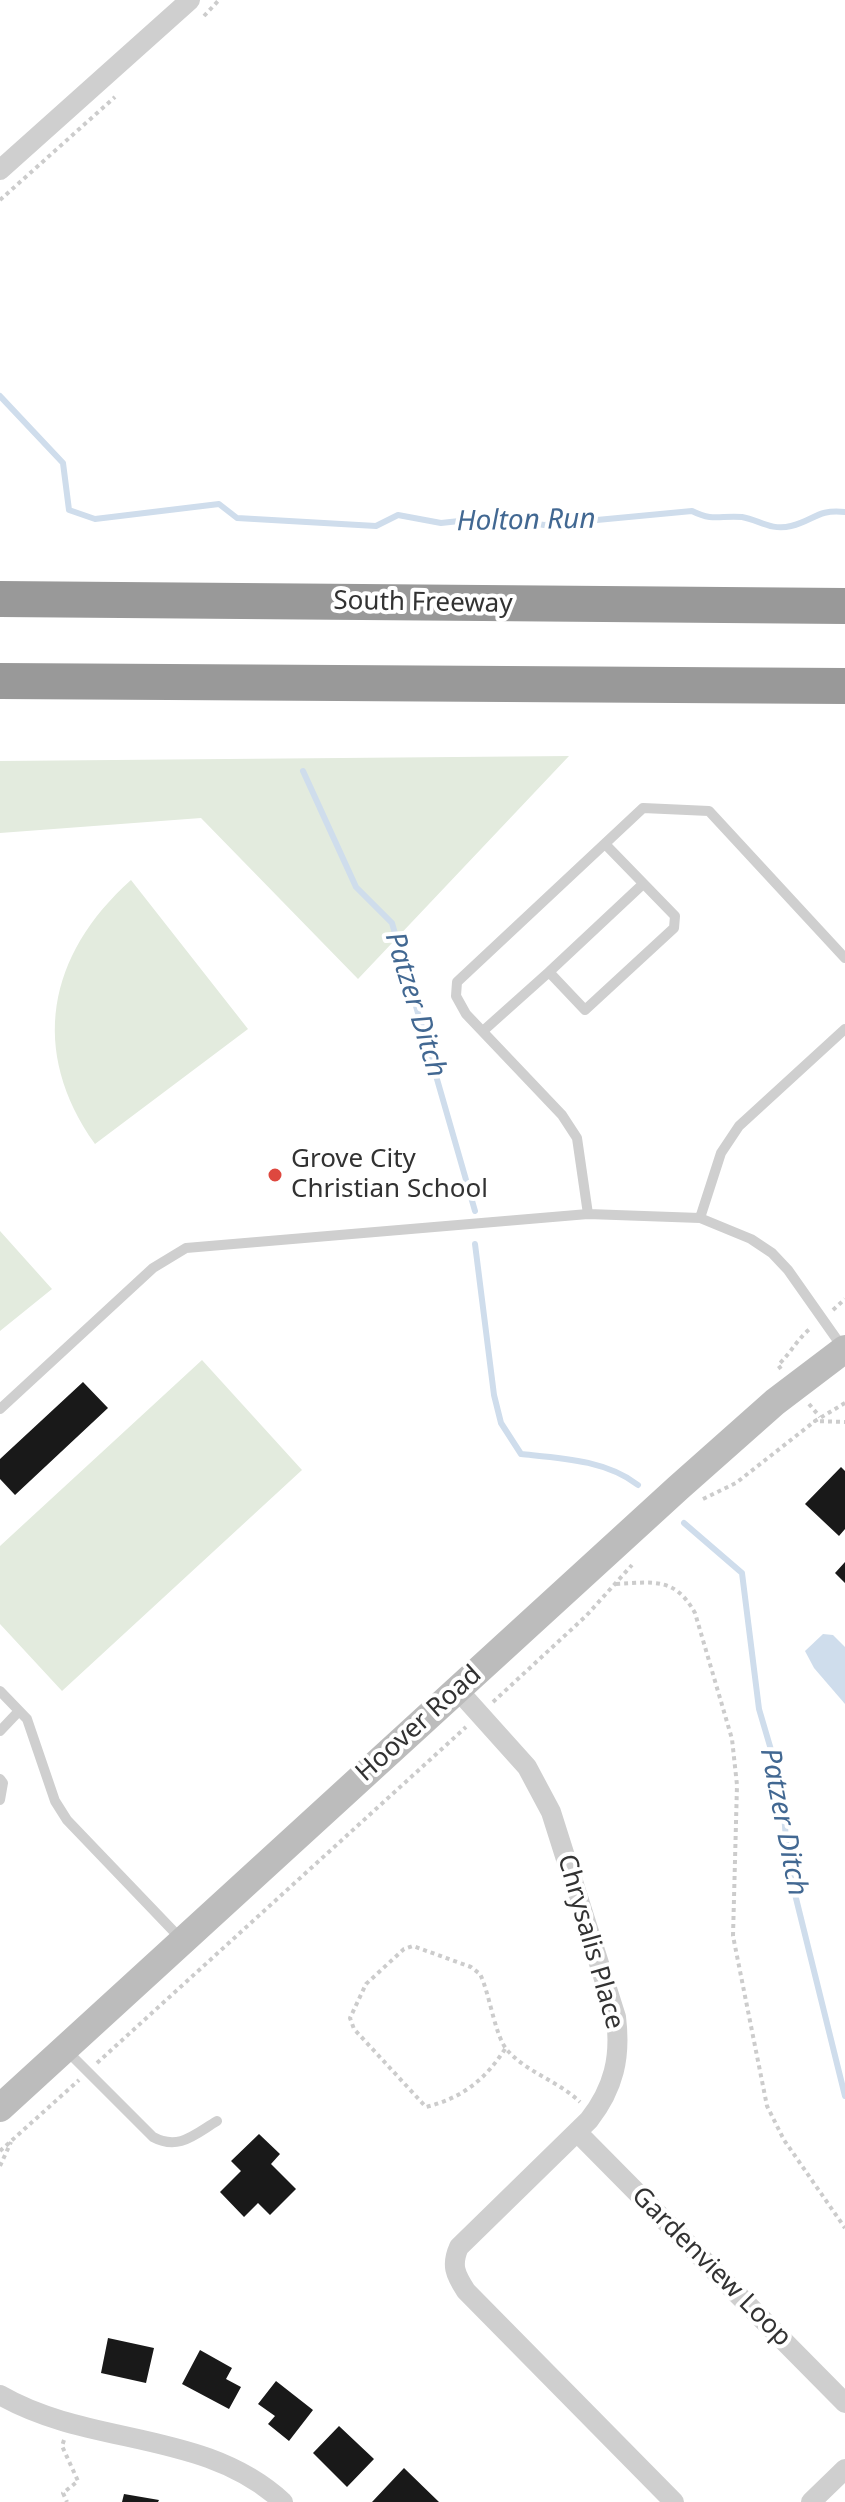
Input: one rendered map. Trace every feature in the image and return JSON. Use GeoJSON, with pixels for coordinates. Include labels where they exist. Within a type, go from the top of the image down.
{"type":"FeatureCollection","features":[{"type":"Feature","properties":{"kind":"highway","name":"South Freeway"},"geometry":{"type":"LineString","coordinates":[[0,599],[845,606]]}},
{"type":"Feature","properties":{"kind":"highway"},"geometry":{"type":"LineString","coordinates":[[0,681],[845,686]]}},
{"type":"Feature","properties":{"kind":"main road","name":"Hoover Road"},"geometry":{"type":"LineString","coordinates":[[0,2108],[775,1402],[844,1350]]}},
{"type":"Feature","properties":{"kind":"street"},"geometry":{"type":"LineString","coordinates":[[0,170],[190,0]]}},
{"type":"Feature","properties":{"kind":"street","name":"Chrysalis Place"},"geometry":{"type":"LineString","coordinates":[[457,1689],[527,1767],[551,1812],[616,2017],[619,2044],[615,2072],[605,2099],[577,2132],[465,2240],[453,2261],[456,2275],[466,2291],[674,2502]]}},
{"type":"Feature","properties":{"kind":"street","name":"Gardenview Loop"},"geometry":{"type":"LineString","coordinates":[[577,2132],[845,2403]]}},
{"type":"Feature","properties":{"kind":"street"},"geometry":{"type":"LineString","coordinates":[[0,2395],[55,2421],[206,2455],[244,2474],[283,2502]]}},
{"type":"Feature","properties":{"kind":"street"},"geometry":{"type":"LineString","coordinates":[[811,2502],[845,2469]]}},
{"type":"Feature","properties":{"kind":"lane"},"geometry":{"type":"LineString","coordinates":[[588,1214],[577,1138],[562,1115],[466,1014],[456,996],[457,982],[643,808],[709,811],[845,958]]}},
{"type":"Feature","properties":{"kind":"lane"},"geometry":{"type":"LineString","coordinates":[[549,972],[585,1010],[674,928],[675,916],[606,845]]}},
{"type":"Feature","properties":{"kind":"lane"},"geometry":{"type":"LineString","coordinates":[[483,1031],[643,884]]}},
{"type":"Feature","properties":{"kind":"lane"},"geometry":{"type":"LineString","coordinates":[[700,1218],[721,1153],[739,1126],[845,1029]]}},
{"type":"Feature","properties":{"kind":"lane"},"geometry":{"type":"LineString","coordinates":[[0,1409],[153,1268],[186,1248],[588,1214],[700,1218],[751,1239],[772,1253],[788,1270],[844,1350]]}},
{"type":"Feature","properties":{"kind":"lane"},"geometry":{"type":"LineString","coordinates":[[0,1691],[19,1711],[33,1735],[55,1801],[67,1820],[182,1941]]}},
{"type":"Feature","properties":{"kind":"lane"},"geometry":{"type":"LineString","coordinates":[[0,1731],[19,1711]]}},
{"type":"Feature","properties":{"kind":"lane"},"geometry":{"type":"LineString","coordinates":[[0,1779],[3,1783],[0,1800]]}},
{"type":"Feature","properties":{"kind":"lane"},"geometry":{"type":"LineString","coordinates":[[64,2048],[153,2137],[166,2144],[181,2143],[217,2121]]}},
{"type":"Feature","properties":{"kind":"path"},"geometry":{"type":"LineString","coordinates":[[694,1506],[736,1483],[815,1421],[845,1403]]}},
{"type":"Feature","properties":{"kind":"path"},"geometry":{"type":"LineString","coordinates":[[815,1421],[845,1422]]}},
{"type":"Feature","properties":{"kind":"path"},"geometry":{"type":"LineString","coordinates":[[0,2151],[480,1714],[616,1584],[632,1564]]}},
{"type":"Feature","properties":{"kind":"path"},"geometry":{"type":"LineString","coordinates":[[616,1584],[673,1586],[685,1596],[695,1613],[732,1739],[737,1813],[733,1936],[767,2106],[784,2140],[845,2228]]}},
{"type":"Feature","properties":{"kind":"path"},"geometry":{"type":"LineString","coordinates":[[505,2049],[493,2068],[466,2093],[426,2107],[354,2029],[350,2018],[366,1984],[404,1949],[423,1947],[480,1974],[505,2049],[532,2070],[562,2084],[593,2115]]}},
{"type":"Feature","properties":{"kind":"path"},"geometry":{"type":"LineString","coordinates":[[0,2166],[12,2140]]}},
{"type":"Feature","properties":{"kind":"shaded area"},"geometry":{"type":"Polygon","coordinates":[[[569,756],[358,979],[201,818],[0,833],[0,761],[569,756]]]}},
{"type":"Feature","properties":{"kind":"shaded area"},"geometry":{"type":"Polygon","coordinates":[[[131,880],[248,1029],[95,1144],[74,1109],[61,1074],[55,1039],[57,1005],[65,972],[81,940],[103,909],[131,880]]]}},
{"type":"Feature","properties":{"kind":"shaded area"},"geometry":{"type":"Polygon","coordinates":[[[0,1231],[52,1289],[0,1331],[0,1231]]]}},
{"type":"Feature","properties":{"kind":"shaded area"},"geometry":{"type":"Polygon","coordinates":[[[202,1360],[302,1470],[62,1691],[0,1624],[0,1546],[202,1360]]]}},
{"type":"Feature","properties":{"kind":"water"},"geometry":{"type":"Polygon","coordinates":[[[823,1634],[833,1635],[845,1647],[845,1704],[814,1668],[805,1651],[823,1634]]]}},
{"type":"Feature","properties":{"kind":"building"},"geometry":{"type":"Polygon","coordinates":[[[83,1382],[108,1408],[15,1495],[0,1479],[0,1459],[83,1382]]]}},
{"type":"Feature","properties":{"kind":"building"},"geometry":{"type":"Polygon","coordinates":[[[841,1467],[845,1471],[845,1529],[839,1536],[805,1504],[841,1467]]]}},
{"type":"Feature","properties":{"kind":"building"},"geometry":{"type":"Polygon","coordinates":[[[845,1562],[845,1583],[835,1573],[845,1562]]]}},
{"type":"Feature","properties":{"kind":"building"},"geometry":{"type":"Polygon","coordinates":[[[259,2134],[280,2154],[271,2164],[296,2189],[270,2215],[258,2203],[244,2217],[220,2192],[241,2171],[231,2161],[259,2134]]]}},
{"type":"Feature","properties":{"kind":"building"},"geometry":{"type":"Polygon","coordinates":[[[108,2338],[154,2348],[146,2383],[101,2373],[108,2338]]]}},
{"type":"Feature","properties":{"kind":"building"},"geometry":{"type":"Polygon","coordinates":[[[200,2350],[232,2368],[226,2379],[241,2387],[229,2409],[182,2384],[200,2350]]]}},
{"type":"Feature","properties":{"kind":"building"},"geometry":{"type":"Polygon","coordinates":[[[276,2381],[313,2410],[289,2441],[268,2424],[275,2416],[258,2404],[276,2381]]]}},
{"type":"Feature","properties":{"kind":"building"},"geometry":{"type":"Polygon","coordinates":[[[339,2426],[374,2459],[347,2487],[313,2453],[339,2426]]]}},
{"type":"Feature","properties":{"kind":"building"},"geometry":{"type":"Polygon","coordinates":[[[404,2468],[439,2502],[372,2502],[404,2468]]]}},
{"type":"Feature","properties":{"kind":"building"},"geometry":{"type":"Polygon","coordinates":[[[124,2494],[159,2500],[122,2502],[124,2494]]]}},
{"type":"Feature","properties":{"kind":"waterway","name":"Holton Run"},"geometry":{"type":"LineString","coordinates":[[0,396],[63,463],[69,510],[95,519],[219,504],[237,518],[376,526],[398,515],[441,523],[496,517],[544,525],[692,511],[706,516],[742,517],[784,527],[822,514],[845,512]]}},
{"type":"Feature","properties":{"kind":"waterway","name":"Patzer Ditch"},"geometry":{"type":"LineString","coordinates":[[303,771],[356,887],[392,923],[475,1211]]}},
{"type":"Feature","properties":{"kind":"waterway","name":"Patzer Ditch"},"geometry":{"type":"LineString","coordinates":[[475,1244],[494,1395],[501,1423],[521,1454],[597,1465],[638,1485]]}},
{"type":"Feature","properties":{"kind":"waterway","name":"Patzer Ditch"},"geometry":{"type":"LineString","coordinates":[[684,1523],[742,1573],[759,1709],[782,1787],[788,1866],[845,2096]]}},
{"type":"Feature","properties":{"kind":"place","name":"Grove City Christian School"},"geometry":{"type":"Point","coordinates":[275,1175]}}]}
